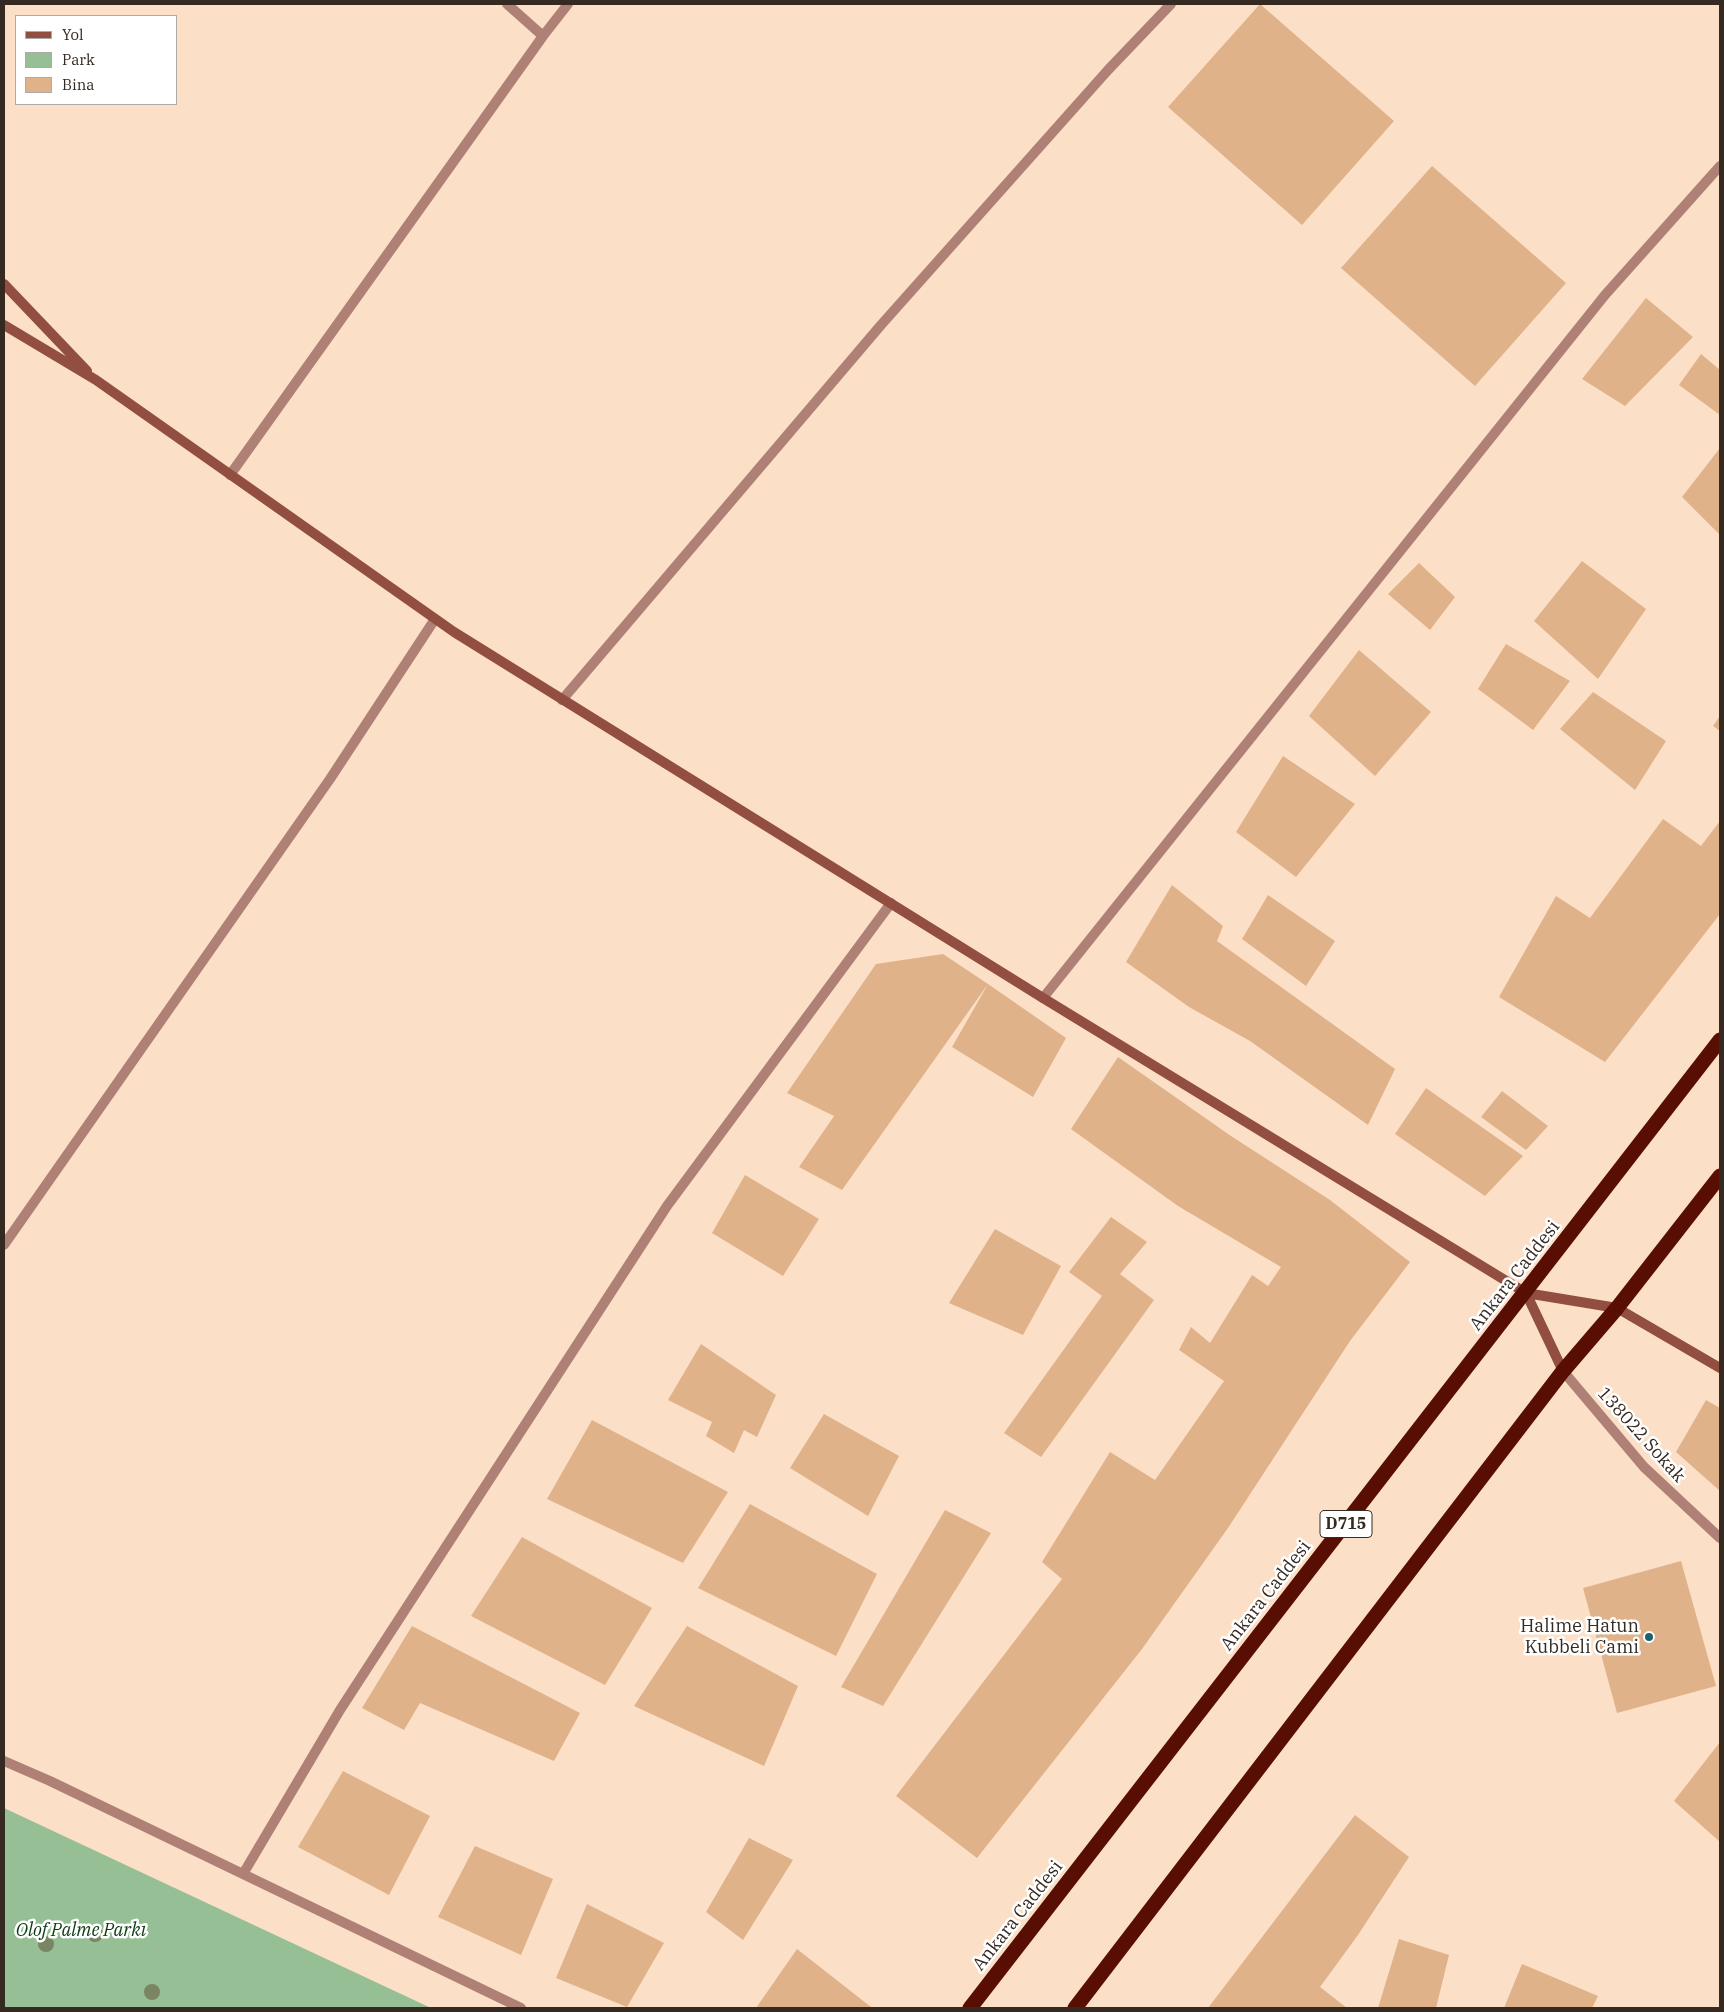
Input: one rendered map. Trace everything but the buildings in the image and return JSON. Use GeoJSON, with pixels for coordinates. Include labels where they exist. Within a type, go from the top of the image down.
{"type":"FeatureCollection","features":[{"type":"Feature","properties":{"kind":"highway","name":"Ankara Caddesi"},"geometry":{"type":"LineString","coordinates":[[970,2008],[1526,1293],[1720,1040]]}},
{"type":"Feature","properties":{"kind":"highway"},"geometry":{"type":"LineString","coordinates":[[1075,2008],[1563,1371],[1617,1308],[1720,1176]]}},
{"type":"Feature","properties":{"kind":"street"},"geometry":{"type":"LineString","coordinates":[[507,4],[543,36]]}},
{"type":"Feature","properties":{"kind":"street"},"geometry":{"type":"LineString","coordinates":[[230,475],[543,36],[568,4]]}},
{"type":"Feature","properties":{"kind":"street"},"geometry":{"type":"LineString","coordinates":[[562,700],[881,325],[1108,70],[1171,4]]}},
{"type":"Feature","properties":{"kind":"street"},"geometry":{"type":"LineString","coordinates":[[1044,998],[1605,295],[1720,166]]}},
{"type":"Feature","properties":{"kind":"street"},"geometry":{"type":"LineString","coordinates":[[4,284],[96,380]]}},
{"type":"Feature","properties":{"kind":"street"},"geometry":{"type":"LineString","coordinates":[[4,325],[96,380],[435,619],[562,700],[1526,1293],[1617,1308],[1720,1368]]}},
{"type":"Feature","properties":{"kind":"street"},"geometry":{"type":"LineString","coordinates":[[4,1245],[330,779],[435,619]]}},
{"type":"Feature","properties":{"kind":"street"},"geometry":{"type":"LineString","coordinates":[[243,1874],[340,1710],[667,1206],[891,903]]}},
{"type":"Feature","properties":{"kind":"street"},"geometry":{"type":"LineString","coordinates":[[1526,1293],[1563,1371]]}},
{"type":"Feature","properties":{"kind":"street","name":"138022 Sokak"},"geometry":{"type":"LineString","coordinates":[[1563,1371],[1644,1467],[1720,1538]]}},
{"type":"Feature","properties":{"kind":"street"},"geometry":{"type":"LineString","coordinates":[[4,1761],[50,1781],[521,2008]]}},
{"type":"Feature","properties":{"kind":"green space","name":"Olof Palme Parkı"},"geometry":{"type":"Polygon","coordinates":[[[4,1808],[431,2008],[4,2008],[4,1808]]]}},
{"type":"Feature","properties":{"kind":"place","name":"Halime Hatun Kubbeli Cami"},"geometry":{"type":"Point","coordinates":[1649,1637]}}]}
